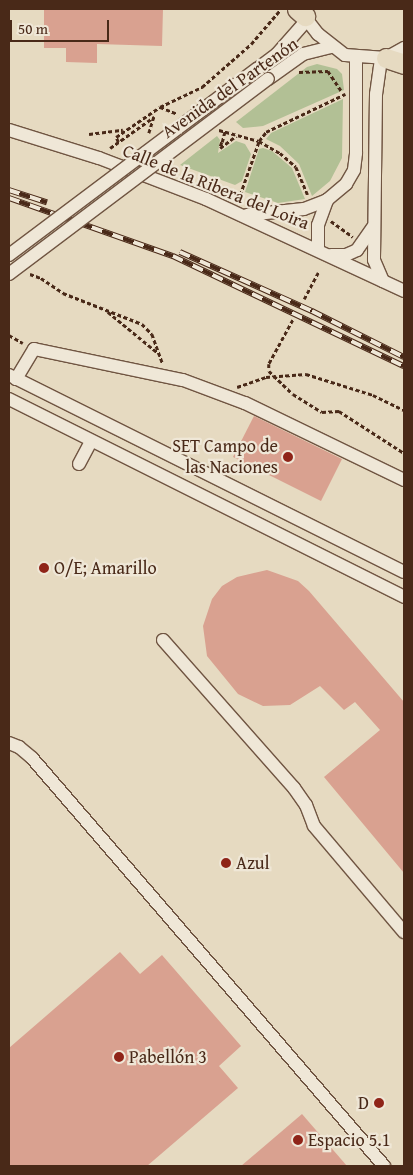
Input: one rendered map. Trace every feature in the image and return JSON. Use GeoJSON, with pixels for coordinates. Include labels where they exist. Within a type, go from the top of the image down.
{"type":"FeatureCollection","features":[{"type":"Feature","properties":{"kind":"highway"},"geometry":{"type":"LineString","coordinates":[[384,58],[404,54]]}},
{"type":"Feature","properties":{"kind":"street"},"geometry":{"type":"LineString","coordinates":[[299,13],[332,47],[356,57],[384,58],[376,94],[374,260],[383,281]]}},
{"type":"Feature","properties":{"kind":"street","name":"Avenida del Partenón"},"geometry":{"type":"LineString","coordinates":[[9,255],[277,54],[299,13]]}},
{"type":"Feature","properties":{"kind":"street","name":"Avenida del Partenón"},"geometry":{"type":"LineString","coordinates":[[9,274],[303,54],[332,47]]}},
{"type":"Feature","properties":{"kind":"street"},"geometry":{"type":"LineString","coordinates":[[244,215],[286,213],[327,200],[341,189],[354,170],[356,57]]}},
{"type":"Feature","properties":{"kind":"street","name":"Calle de la Ribera del Loira"},"geometry":{"type":"LineString","coordinates":[[9,130],[99,158],[244,215],[404,291]]}},
{"type":"Feature","properties":{"kind":"street"},"geometry":{"type":"LineString","coordinates":[[327,200],[318,225],[324,252],[346,255],[357,250],[372,232],[375,218]]}},
{"type":"Feature","properties":{"kind":"street"},"geometry":{"type":"LineString","coordinates":[[404,480],[246,403],[172,378],[34,349],[12,377],[404,572]]}},
{"type":"Feature","properties":{"kind":"street"},"geometry":{"type":"LineString","coordinates":[[9,399],[404,597]]}},
{"type":"Feature","properties":{"kind":"street"},"geometry":{"type":"LineString","coordinates":[[79,464],[92,441]]}},
{"type":"Feature","properties":{"kind":"street"},"geometry":{"type":"LineString","coordinates":[[163,640],[294,788],[306,805],[314,826],[404,932]]}},
{"type":"Feature","properties":{"kind":"street"},"geometry":{"type":"LineString","coordinates":[[9,743],[19,747],[32,758],[384,1166]]}},
{"type":"Feature","properties":{"kind":"path"},"geometry":{"type":"LineString","coordinates":[[149,133],[154,117],[118,142],[116,137],[160,107],[202,87],[251,44],[299,13]]}},
{"type":"Feature","properties":{"kind":"path"},"geometry":{"type":"LineString","coordinates":[[240,195],[259,141],[266,132],[346,93],[328,71],[295,72]]}},
{"type":"Feature","properties":{"kind":"path"},"geometry":{"type":"LineString","coordinates":[[89,134],[124,130]]}},
{"type":"Feature","properties":{"kind":"path"},"geometry":{"type":"LineString","coordinates":[[225,131],[220,148],[236,136]]}},
{"type":"Feature","properties":{"kind":"path"},"geometry":{"type":"LineString","coordinates":[[259,141],[280,153],[296,168],[310,200]]}},
{"type":"Feature","properties":{"kind":"path"},"geometry":{"type":"LineString","coordinates":[[327,217],[360,242]]}},
{"type":"Feature","properties":{"kind":"path"},"geometry":{"type":"LineString","coordinates":[[25,273],[41,278],[63,294],[142,324],[152,334],[159,354],[172,378]]}},
{"type":"Feature","properties":{"kind":"path"},"geometry":{"type":"LineString","coordinates":[[304,299],[318,273]]}},
{"type":"Feature","properties":{"kind":"path"},"geometry":{"type":"LineString","coordinates":[[105,310],[159,354]]}},
{"type":"Feature","properties":{"kind":"path"},"geometry":{"type":"LineString","coordinates":[[293,320],[269,364],[274,376],[293,394],[322,412],[339,411],[404,453]]}},
{"type":"Feature","properties":{"kind":"path"},"geometry":{"type":"LineString","coordinates":[[223,396],[243,384],[274,376],[306,374],[373,395],[404,410]]}},
{"type":"Feature","properties":{"kind":"green space"},"geometry":{"type":"Polygon","coordinates":[[[317,64],[337,69],[342,74],[344,90],[263,126],[243,128],[236,122],[307,67],[317,64]]]}},
{"type":"Feature","properties":{"kind":"green space"},"geometry":{"type":"Polygon","coordinates":[[[343,99],[342,158],[330,181],[312,196],[299,164],[280,146],[266,139],[271,133],[343,99]]]}},
{"type":"Feature","properties":{"kind":"green space"},"geometry":{"type":"Polygon","coordinates":[[[217,136],[220,140],[218,153],[236,141],[245,144],[251,154],[242,181],[235,185],[180,165],[217,136]]]}},
{"type":"Feature","properties":{"kind":"green space"},"geometry":{"type":"Polygon","coordinates":[[[263,148],[272,151],[292,168],[305,199],[278,203],[245,192],[259,149],[263,148]]]}},
{"type":"Feature","properties":{"kind":"building"},"geometry":{"type":"Polygon","coordinates":[[[44,9],[163,9],[162,46],[97,44],[97,63],[66,62],[66,48],[44,48],[44,9]]]}},
{"type":"Feature","properties":{"kind":"building","name":"SET Campo de las Naciones"},"geometry":{"type":"Polygon","coordinates":[[[254,416],[342,459],[321,501],[233,457],[254,416]]]}},
{"type":"Feature","properties":{"kind":"building"},"geometry":{"type":"Polygon","coordinates":[[[267,570],[298,581],[309,591],[404,702],[404,873],[324,777],[380,730],[355,702],[344,710],[320,686],[290,705],[263,706],[238,694],[207,656],[203,626],[212,599],[222,586],[237,577],[267,570]]]}},
{"type":"Feature","properties":{"kind":"building","name":"Pabellón 3"},"geometry":{"type":"Polygon","coordinates":[[[120,952],[140,974],[162,955],[241,1046],[219,1066],[238,1088],[147,1166],[9,1166],[9,1048],[120,952]]]}},
{"type":"Feature","properties":{"kind":"building","name":"Espacio 5.1"},"geometry":{"type":"Polygon","coordinates":[[[302,1114],[347,1166],[241,1166],[302,1114]]]}},
{"type":"Feature","properties":{"kind":"railway"},"geometry":{"type":"LineString","coordinates":[[9,190],[47,202]]}},
{"type":"Feature","properties":{"kind":"railway"},"geometry":{"type":"LineString","coordinates":[[9,198],[173,256],[404,366]]}},
{"type":"Feature","properties":{"kind":"railway"},"geometry":{"type":"LineString","coordinates":[[180,252],[312,311],[404,357]]}},
{"type":"Feature","properties":{"kind":"place","name":"SET Campo de las Naciones"},"geometry":{"type":"Point","coordinates":[288,457]}},
{"type":"Feature","properties":{"kind":"place","name":"O/E; Amarillo"},"geometry":{"type":"Point","coordinates":[44,568]}},
{"type":"Feature","properties":{"kind":"place","name":"Azul"},"geometry":{"type":"Point","coordinates":[226,863]}},
{"type":"Feature","properties":{"kind":"place","name":"Pabellón 3"},"geometry":{"type":"Point","coordinates":[119,1057]}},
{"type":"Feature","properties":{"kind":"place","name":"D"},"geometry":{"type":"Point","coordinates":[379,1103]}},
{"type":"Feature","properties":{"kind":"place","name":"Espacio 5.1"},"geometry":{"type":"Point","coordinates":[298,1140]}}]}
